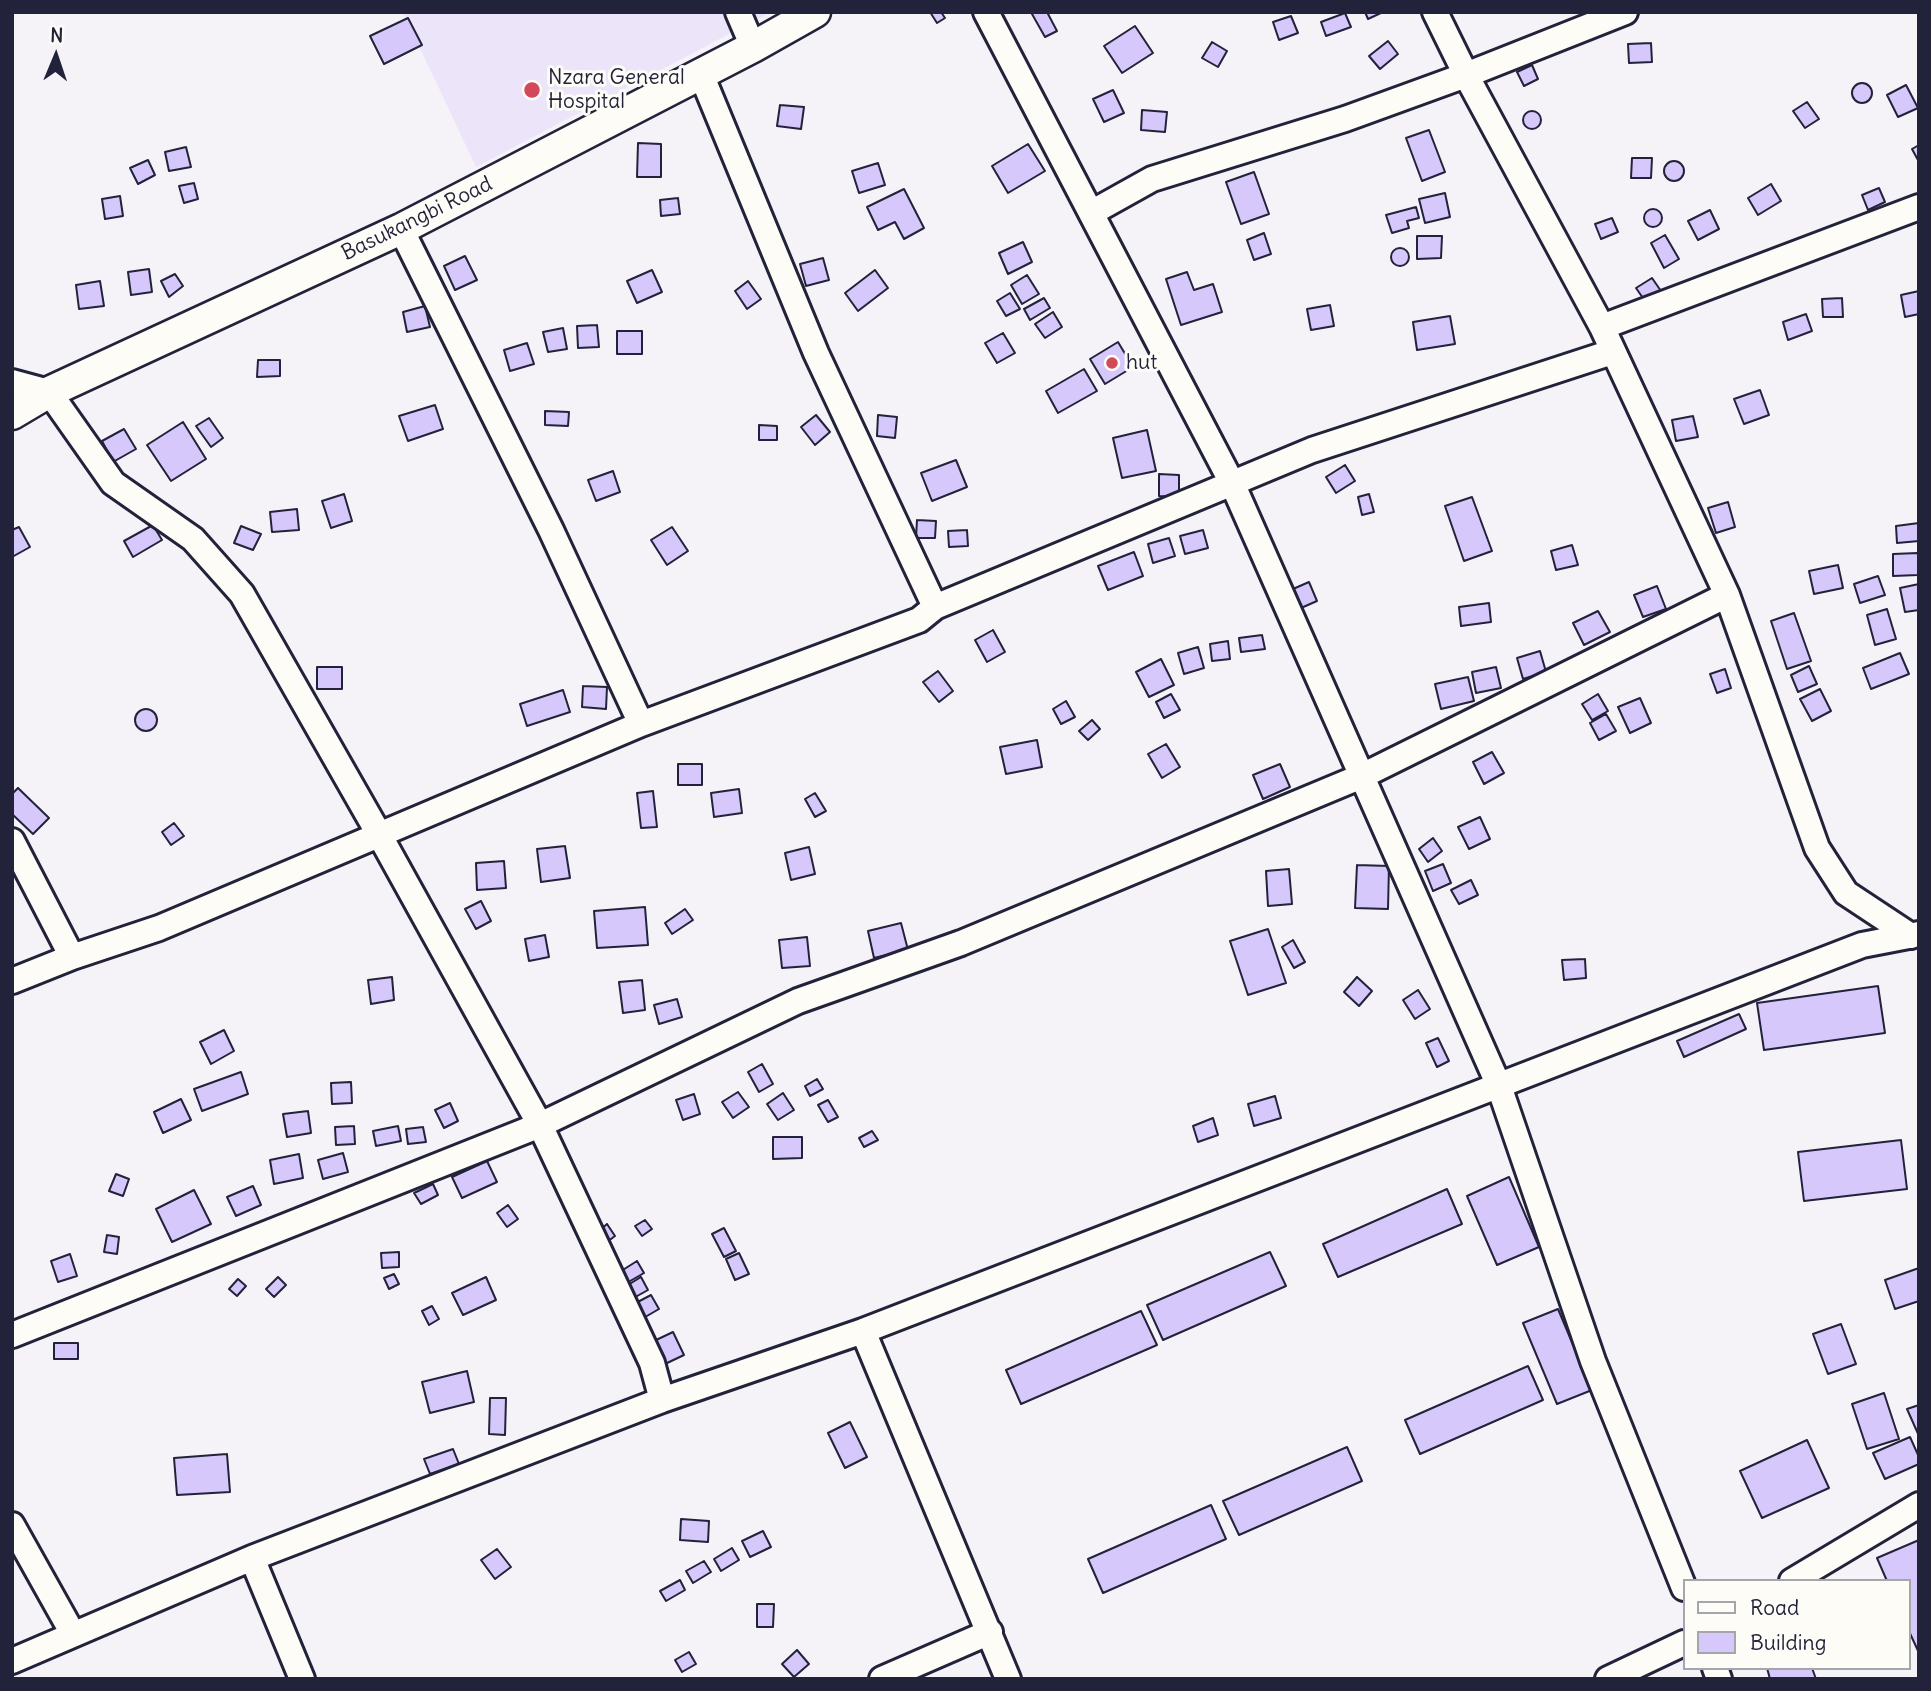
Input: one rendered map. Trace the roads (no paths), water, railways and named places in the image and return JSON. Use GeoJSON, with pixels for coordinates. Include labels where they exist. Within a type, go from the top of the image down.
{"type":"FeatureCollection","features":[{"type":"Feature","properties":{"kind":"street"},"geometry":{"type":"LineString","coordinates":[[738,12],[753,47]]}},
{"type":"Feature","properties":{"kind":"street","name":"Basukangbi Road"},"geometry":{"type":"LineString","coordinates":[[12,414],[49,392],[401,229],[753,47],[815,12]]}},
{"type":"Feature","properties":{"kind":"street"},"geometry":{"type":"LineString","coordinates":[[986,12],[1233,485],[1362,776],[1499,1086],[1593,1361],[1682,1583]]}},
{"type":"Feature","properties":{"kind":"street"},"geometry":{"type":"LineString","coordinates":[[1435,12],[1466,75],[1602,327],[1727,595],[1817,848],[1846,893],[1915,935]]}},
{"type":"Feature","properties":{"kind":"street"},"geometry":{"type":"LineString","coordinates":[[1091,213],[1152,179],[1345,119],[1625,12]]}},
{"type":"Feature","properties":{"kind":"street"},"geometry":{"type":"LineString","coordinates":[[701,74],[816,353],[935,607]]}},
{"type":"Feature","properties":{"kind":"street"},"geometry":{"type":"LineString","coordinates":[[1602,327],[1919,207]]}},
{"type":"Feature","properties":{"kind":"street"},"geometry":{"type":"LineString","coordinates":[[401,229],[551,530],[641,724]]}},
{"type":"Feature","properties":{"kind":"street"},"geometry":{"type":"LineString","coordinates":[[12,981],[72,957],[159,928],[641,724],[919,620],[935,607],[1312,450],[1612,352]]}},
{"type":"Feature","properties":{"kind":"street"},"geometry":{"type":"LineString","coordinates":[[12,382],[49,392],[113,483],[192,539],[242,594],[540,1125],[652,1363],[662,1400]]}},
{"type":"Feature","properties":{"kind":"street"},"geometry":{"type":"LineString","coordinates":[[12,1335],[540,1125],[798,1001],[961,943],[1362,776],[1727,595]]}},
{"type":"Feature","properties":{"kind":"street"},"geometry":{"type":"LineString","coordinates":[[12,841],[72,957]]}},
{"type":"Feature","properties":{"kind":"street"},"geometry":{"type":"LineString","coordinates":[[12,1661],[252,1558],[662,1400],[863,1331],[1862,945],[1915,935]]}},
{"type":"Feature","properties":{"kind":"street"},"geometry":{"type":"LineString","coordinates":[[863,1331],[1008,1679]]}},
{"type":"Feature","properties":{"kind":"street"},"geometry":{"type":"LineString","coordinates":[[1795,1579],[1916,1509]]}},
{"type":"Feature","properties":{"kind":"street"},"geometry":{"type":"LineString","coordinates":[[12,1525],[73,1634]]}},
{"type":"Feature","properties":{"kind":"street"},"geometry":{"type":"LineString","coordinates":[[252,1558],[302,1679]]}},
{"type":"Feature","properties":{"kind":"street"},"geometry":{"type":"LineString","coordinates":[[882,1679],[990,1632]]}},
{"type":"Feature","properties":{"kind":"street"},"geometry":{"type":"LineString","coordinates":[[1608,1679],[1682,1644]]}},
{"type":"Feature","properties":{"kind":"place","name":"Nzara General Hospital"},"geometry":{"type":"Point","coordinates":[532,90]}},
{"type":"Feature","properties":{"kind":"place","name":"hut"},"geometry":{"type":"Point","coordinates":[1112,363]}}]}
